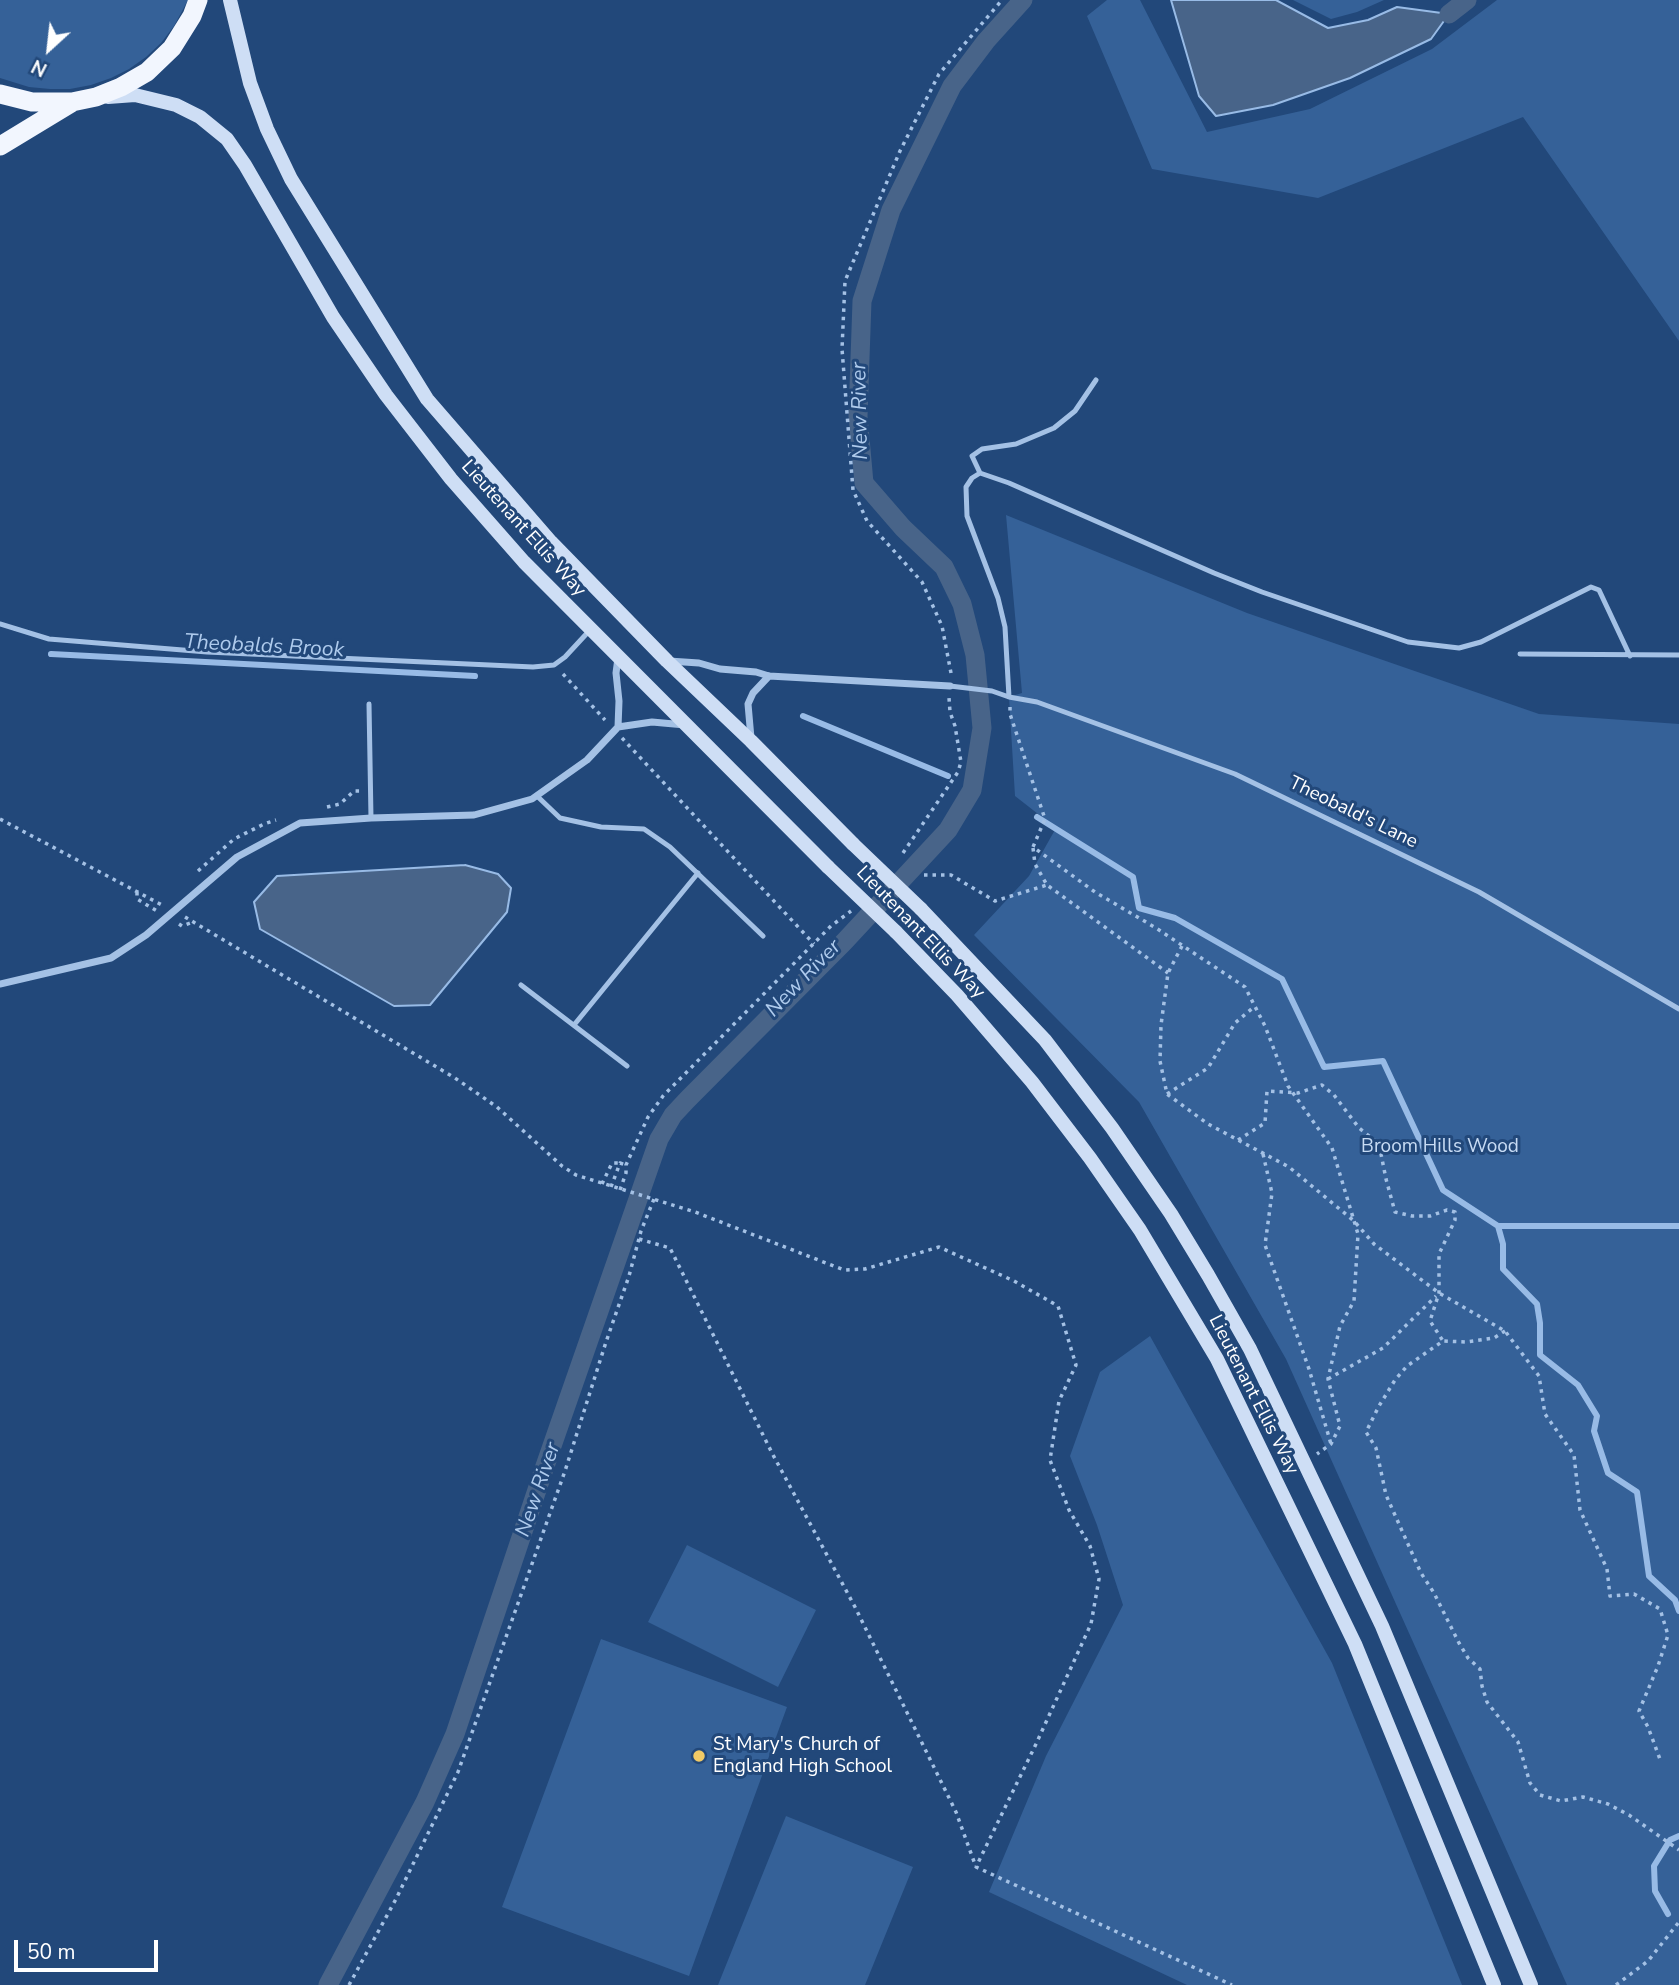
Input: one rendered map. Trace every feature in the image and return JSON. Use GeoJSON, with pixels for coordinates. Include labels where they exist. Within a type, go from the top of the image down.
{"type":"FeatureCollection","features":[{"type":"Feature","properties":{"kind":"highway"},"geometry":{"type":"LineString","coordinates":[[0,94],[32,102],[72,102],[96,97],[121,87],[147,72],[172,48],[192,16],[198,0]]}},
{"type":"Feature","properties":{"kind":"highway"},"geometry":{"type":"LineString","coordinates":[[0,146],[72,102]]}},
{"type":"Feature","properties":{"kind":"main road","name":"Lieutenant Ellis Way"},"geometry":{"type":"LineString","coordinates":[[230,0],[250,83],[267,129],[291,179],[427,399],[551,542],[667,661],[921,909],[1045,1040],[1112,1128],[1171,1214],[1250,1349],[1382,1626],[1531,1985]]}},
{"type":"Feature","properties":{"kind":"main road","name":"Lieutenant Ellis Way"},"geometry":{"type":"LineString","coordinates":[[96,97],[135,95],[176,105],[200,117],[227,139],[245,165],[332,317],[386,395],[450,479],[524,562],[957,995],[1032,1082],[1090,1158],[1140,1230],[1217,1360],[1355,1644],[1494,1985]]}},
{"type":"Feature","properties":{"kind":"street"},"geometry":{"type":"LineString","coordinates":[[616,729],[619,701],[616,673],[618,657]]}},
{"type":"Feature","properties":{"kind":"street"},"geometry":{"type":"LineString","coordinates":[[667,661],[699,663],[769,676],[950,686]]}},
{"type":"Feature","properties":{"kind":"street"},"geometry":{"type":"LineString","coordinates":[[751,741],[748,704],[753,693],[769,676]]}},
{"type":"Feature","properties":{"kind":"street"},"geometry":{"type":"LineString","coordinates":[[0,984],[111,958],[146,935],[237,857],[300,823],[474,815],[537,796],[587,760],[616,729],[652,722],[685,725]]}},
{"type":"Feature","properties":{"kind":"lane"},"geometry":{"type":"LineString","coordinates":[[1096,380],[1075,411],[1054,428],[1016,444],[982,449],[972,456],[980,473],[1009,483],[1214,573],[1408,642],[1459,648],[1481,642],[1591,587],[1600,590],[1630,656]]}},
{"type":"Feature","properties":{"kind":"lane"},"geometry":{"type":"LineString","coordinates":[[980,473],[972,478],[966,487],[967,516],[998,598],[1005,627],[1009,697]]}},
{"type":"Feature","properties":{"kind":"lane"},"geometry":{"type":"LineString","coordinates":[[0,624],[49,639],[207,652],[533,667],[554,665],[565,657],[590,629]]}},
{"type":"Feature","properties":{"kind":"lane"},"geometry":{"type":"LineString","coordinates":[[1520,654],[1679,655]]}},
{"type":"Feature","properties":{"kind":"lane","name":"Theobald's Lane"},"geometry":{"type":"LineString","coordinates":[[950,686],[992,691],[1037,702],[1235,774],[1479,892],[1679,1009]]}},
{"type":"Feature","properties":{"kind":"lane"},"geometry":{"type":"LineString","coordinates":[[369,704],[372,818]]}},
{"type":"Feature","properties":{"kind":"lane"},"geometry":{"type":"LineString","coordinates":[[537,796],[560,818],[601,827],[644,829],[670,847],[763,936]]}},
{"type":"Feature","properties":{"kind":"lane"},"geometry":{"type":"LineString","coordinates":[[573,1026],[698,873]]}},
{"type":"Feature","properties":{"kind":"lane"},"geometry":{"type":"LineString","coordinates":[[521,985],[628,1066]]}},
{"type":"Feature","properties":{"kind":"path"},"geometry":{"type":"LineString","coordinates":[[951,673],[942,626],[922,582],[867,521],[853,490],[842,349],[845,281],[900,151],[939,74],[1002,0]]}},
{"type":"Feature","properties":{"kind":"path"},"geometry":{"type":"LineString","coordinates":[[554,665],[814,944]]}},
{"type":"Feature","properties":{"kind":"path"},"geometry":{"type":"LineString","coordinates":[[1009,697],[1010,714],[1045,819],[1032,847],[1035,864],[1047,885],[1168,973]]}},
{"type":"Feature","properties":{"kind":"path"},"geometry":{"type":"LineString","coordinates":[[903,853],[958,772],[961,762],[949,698]]}},
{"type":"Feature","properties":{"kind":"path"},"geometry":{"type":"LineString","coordinates":[[0,820],[169,908]]}},
{"type":"Feature","properties":{"kind":"path"},"geometry":{"type":"LineString","coordinates":[[1032,847],[1095,892],[1245,987],[1265,1026],[1288,1086],[1332,1148],[1358,1234],[1354,1301],[1340,1326],[1328,1379],[1340,1426],[1331,1444],[1304,1463]]}},
{"type":"Feature","properties":{"kind":"path"},"geometry":{"type":"LineString","coordinates":[[923,875],[951,875],[995,901],[1047,885]]}},
{"type":"Feature","properties":{"kind":"path"},"geometry":{"type":"LineString","coordinates":[[137,890],[137,900],[162,915]]}},
{"type":"Feature","properties":{"kind":"path"},"geometry":{"type":"LineString","coordinates":[[611,1187],[648,1117],[663,1096],[831,926],[852,910]]}},
{"type":"Feature","properties":{"kind":"path"},"geometry":{"type":"LineString","coordinates":[[174,922],[182,926],[193,922],[455,1078],[497,1107],[562,1166],[576,1175],[695,1212],[844,1270],[865,1269],[939,1247],[1014,1281],[1058,1306],[1076,1364],[1059,1401],[1050,1460],[1069,1510],[1090,1546],[1098,1579],[1091,1624],[976,1867]]}},
{"type":"Feature","properties":{"kind":"path"},"geometry":{"type":"LineString","coordinates":[[1182,946],[1168,973],[1161,1025],[1160,1061],[1167,1094],[1208,1124],[1289,1167],[1354,1221],[1374,1244],[1438,1293],[1505,1331],[1539,1376],[1545,1414],[1574,1455],[1580,1510],[1606,1569],[1610,1596],[1634,1594],[1660,1609],[1668,1635],[1639,1711],[1661,1762]]}},
{"type":"Feature","properties":{"kind":"path"},"geometry":{"type":"LineString","coordinates":[[1167,1094],[1208,1068],[1235,1023],[1255,1006]]}},
{"type":"Feature","properties":{"kind":"path"},"geometry":{"type":"LineString","coordinates":[[1238,1140],[1265,1123],[1267,1091],[1298,1093],[1322,1085],[1334,1095],[1359,1129],[1379,1144],[1395,1212],[1412,1216],[1430,1216],[1447,1210],[1455,1212],[1455,1220],[1439,1254],[1438,1293],[1430,1321],[1443,1341]]}},
{"type":"Feature","properties":{"kind":"path"},"geometry":{"type":"LineString","coordinates":[[1263,1153],[1272,1192],[1265,1245],[1309,1369],[1331,1444]]}},
{"type":"Feature","properties":{"kind":"path"},"geometry":{"type":"LineString","coordinates":[[602,1184],[612,1163],[623,1164]]}},
{"type":"Feature","properties":{"kind":"path"},"geometry":{"type":"LineString","coordinates":[[620,1190],[626,1174],[623,1164]]}},
{"type":"Feature","properties":{"kind":"path"},"geometry":{"type":"LineString","coordinates":[[349,1985],[396,1899],[458,1772],[565,1471],[654,1199]]}},
{"type":"Feature","properties":{"kind":"path"},"geometry":{"type":"LineString","coordinates":[[639,1239],[670,1248],[766,1441],[861,1619],[956,1812],[976,1867],[1232,1985]]}},
{"type":"Feature","properties":{"kind":"path"},"geometry":{"type":"LineString","coordinates":[[1328,1379],[1382,1348],[1438,1293]]}},
{"type":"Feature","properties":{"kind":"path"},"geometry":{"type":"LineString","coordinates":[[1505,1331],[1494,1338],[1466,1342],[1443,1341],[1407,1366],[1395,1380],[1366,1432],[1376,1448],[1386,1495],[1421,1573],[1468,1658],[1480,1669],[1487,1702],[1518,1742],[1530,1783],[1540,1795],[1561,1801],[1583,1797],[1608,1804],[1679,1850]]}},
{"type":"Feature","properties":{"kind":"path"},"geometry":{"type":"LineString","coordinates":[[1616,1985],[1648,1961],[1679,1922]]}},
{"type":"Feature","properties":{"kind":"green space"},"geometry":{"type":"Polygon","coordinates":[[[0,0],[188,0],[161,43],[129,69],[91,85],[50,89],[29,87],[0,78],[0,0]]]}},
{"type":"Feature","properties":{"kind":"green space"},"geometry":{"type":"Polygon","coordinates":[[[1107,0],[1140,0],[1207,132],[1310,109],[1432,49],[1497,0],[1679,0],[1679,341],[1523,117],[1318,198],[1152,169],[1087,16],[1107,0]]]}},
{"type":"Feature","properties":{"kind":"green space"},"geometry":{"type":"Polygon","coordinates":[[[1293,0],[1384,0],[1357,12],[1331,19],[1293,0]]]}},
{"type":"Feature","properties":{"kind":"green space","name":"Broom Hills Wood"},"geometry":{"type":"Polygon","coordinates":[[[1006,515],[1247,613],[1539,714],[1679,724],[1679,1985],[1567,1985],[1286,1359],[1139,1102],[974,935],[1029,876],[1056,828],[1015,796],[1009,697],[1022,693],[1006,515]]]}},
{"type":"Feature","properties":{"kind":"green space"},"geometry":{"type":"Polygon","coordinates":[[[1150,1336],[1332,1663],[1462,1985],[1187,1985],[989,1892],[1046,1756],[1123,1605],[1097,1525],[1070,1456],[1100,1372],[1150,1336]]]}},
{"type":"Feature","properties":{"kind":"green space"},"geometry":{"type":"Polygon","coordinates":[[[687,1545],[816,1610],[778,1687],[648,1622],[687,1545]]]}},
{"type":"Feature","properties":{"kind":"green space"},"geometry":{"type":"Polygon","coordinates":[[[601,1639],[787,1707],[689,1976],[502,1907],[601,1639]]]}},
{"type":"Feature","properties":{"kind":"green space"},"geometry":{"type":"Polygon","coordinates":[[[786,1816],[913,1867],[865,1985],[718,1985],[786,1816]]]}},
{"type":"Feature","properties":{"kind":"shaded area"},"geometry":{"type":"Polygon","coordinates":[[[1171,0],[1276,0],[1328,28],[1368,20],[1397,7],[1449,14],[1431,39],[1350,78],[1273,105],[1216,116],[1199,96],[1171,0]]]}},
{"type":"Feature","properties":{"kind":"shaded area"},"geometry":{"type":"Polygon","coordinates":[[[465,865],[498,874],[511,888],[507,912],[430,1005],[394,1006],[260,929],[254,902],[277,876],[465,865]]]}},
{"type":"Feature","properties":{"kind":"waterway","name":"New River"},"geometry":{"type":"LineString","coordinates":[[328,1985],[425,1802],[455,1734],[659,1139],[673,1115],[687,1100],[844,942],[948,830],[972,790],[982,728],[975,655],[962,604],[944,567],[903,528],[864,483],[858,416],[862,301],[891,210],[952,86],[986,41],[1023,0]]}},
{"type":"Feature","properties":{"kind":"waterway"},"geometry":{"type":"LineString","coordinates":[[1449,14],[1467,0]]}},
{"type":"Feature","properties":{"kind":"waterway","name":"Theobalds Brook"},"geometry":{"type":"LineString","coordinates":[[51,654],[475,676]]}},
{"type":"Feature","properties":{"kind":"waterway","name":"Theobalds Brook"},"geometry":{"type":"LineString","coordinates":[[803,716],[948,776]]}},
{"type":"Feature","properties":{"kind":"waterway","name":"Theobalds Brook"},"geometry":{"type":"LineString","coordinates":[[1037,817],[1133,877],[1139,908],[1175,918],[1282,979],[1324,1067],[1383,1061],[1443,1190],[1498,1226],[1503,1244],[1503,1269],[1537,1304],[1540,1355],[1578,1385],[1597,1416],[1594,1431],[1608,1473],[1637,1492],[1649,1576],[1675,1600],[1679,1611]]}},
{"type":"Feature","properties":{"kind":"waterway"},"geometry":{"type":"LineString","coordinates":[[1498,1226],[1679,1226]]}},
{"type":"Feature","properties":{"kind":"waterway","name":"Theobalds Brook"},"geometry":{"type":"LineString","coordinates":[[1668,1914],[1655,1891],[1654,1866],[1670,1840],[1679,1836]]}},
{"type":"Feature","properties":{"kind":"place","name":"St Mary's Church of England High School"},"geometry":{"type":"Point","coordinates":[699,1756]}}]}
